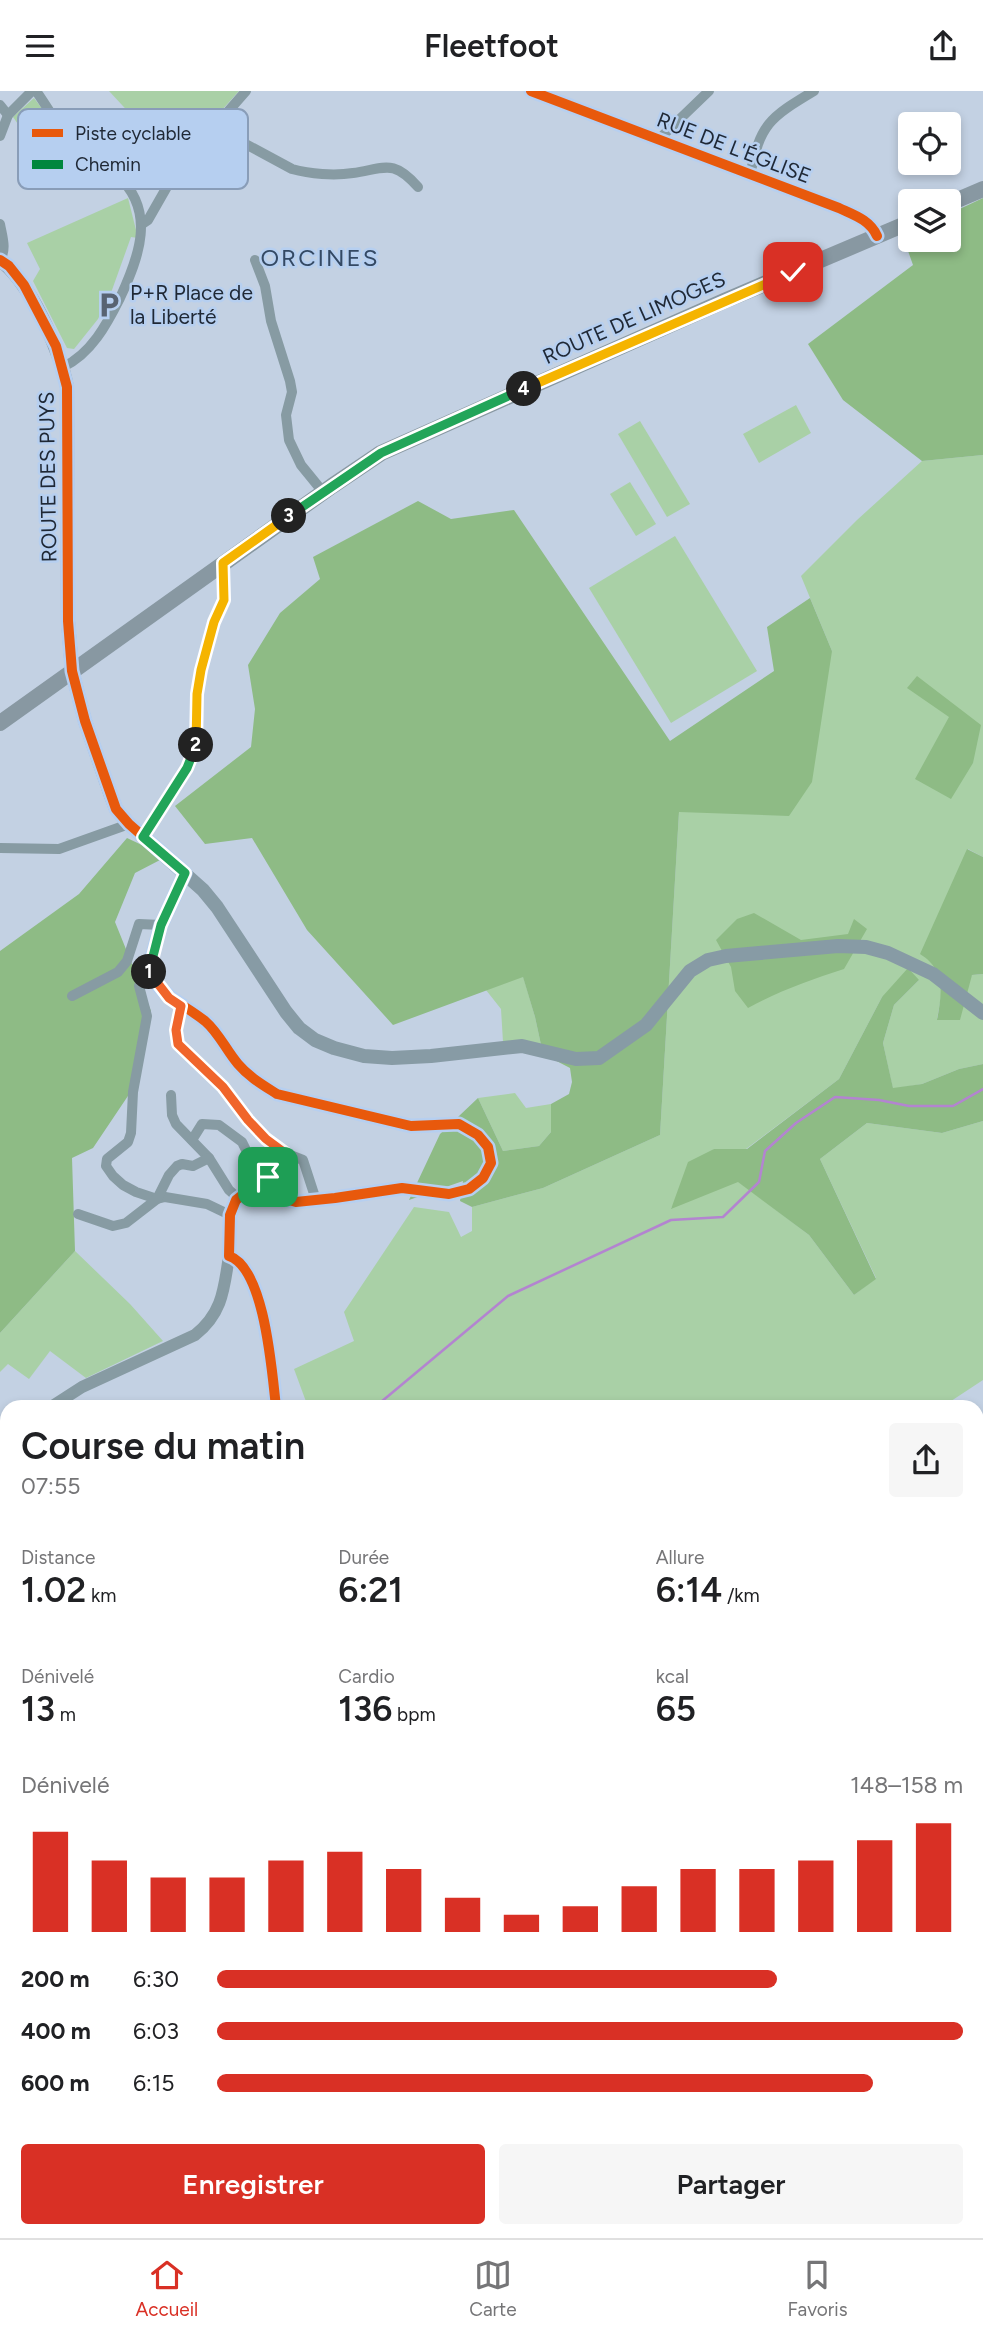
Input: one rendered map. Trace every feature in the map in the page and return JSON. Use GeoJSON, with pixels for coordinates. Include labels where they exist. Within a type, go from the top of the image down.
{"type":"FeatureCollection","features":[{"type":"Feature","properties":{"kind":"main road"},"geometry":{"type":"LineString","coordinates":[[961,199],[983,189]]}},
{"type":"Feature","properties":{"kind":"main road","name":"ROUTE DE LIMOGES"},"geometry":{"type":"LineString","coordinates":[[0,723],[381,453],[898,227]]}},
{"type":"Feature","properties":{"kind":"main road","name":"ROUTE DES PUYS"},"geometry":{"type":"LineString","coordinates":[[0,260],[9,266],[24,285],[56,347],[63,367],[67,387],[68,621],[72,671],[85,721],[116,809],[143,837],[185,873],[217,907],[299,1028],[315,1040],[365,1056],[431,1056],[522,1046],[576,1059],[599,1058],[646,1025],[690,971],[708,960],[838,946],[866,947],[908,962],[933,974],[983,1013]]}},
{"type":"Feature","properties":{"kind":"street"},"geometry":{"type":"LineString","coordinates":[[0,135],[8,115],[34,91],[47,109]]}},
{"type":"Feature","properties":{"kind":"street"},"geometry":{"type":"LineString","coordinates":[[230,109],[246,91]]}},
{"type":"Feature","properties":{"kind":"street","name":"RUE DE L'ÉGLISE"},"geometry":{"type":"LineString","coordinates":[[531,91],[839,208],[862,219],[874,228],[877,236]]}},
{"type":"Feature","properties":{"kind":"street"},"geometry":{"type":"LineString","coordinates":[[658,139],[709,91]]}},
{"type":"Feature","properties":{"kind":"street"},"geometry":{"type":"LineString","coordinates":[[750,176],[756,144],[768,123],[814,91]]}},
{"type":"Feature","properties":{"kind":"street"},"geometry":{"type":"LineString","coordinates":[[0,105],[8,115]]}},
{"type":"Feature","properties":{"kind":"street"},"geometry":{"type":"LineString","coordinates":[[248,145],[292,169],[304,172],[342,174],[386,167],[404,171],[418,187]]}},
{"type":"Feature","properties":{"kind":"street"},"geometry":{"type":"LineString","coordinates":[[63,367],[78,360],[100,333],[127,283],[142,239],[142,224],[128,189]]}},
{"type":"Feature","properties":{"kind":"street"},"geometry":{"type":"LineString","coordinates":[[142,224],[148,220],[166,189]]}},
{"type":"Feature","properties":{"kind":"street"},"geometry":{"type":"LineString","coordinates":[[0,224],[4,244],[4,254],[0,260]]}},
{"type":"Feature","properties":{"kind":"street"},"geometry":{"type":"LineString","coordinates":[[256,260],[290,381],[292,392],[286,415],[289,440],[301,465],[323,492]]}},
{"type":"Feature","properties":{"kind":"street"},"geometry":{"type":"LineString","coordinates":[[143,837],[187,768],[196,746],[197,694],[214,622],[224,600],[223,563]]}},
{"type":"Feature","properties":{"kind":"street"},"geometry":{"type":"LineString","coordinates":[[0,848],[59,849],[129,824]]}},
{"type":"Feature","properties":{"kind":"street"},"geometry":{"type":"LineString","coordinates":[[157,1199],[123,1185],[113,1177],[106,1166],[107,1159],[128,1143],[131,1133],[133,1092],[147,1016],[139,986],[143,975],[148,971],[161,925],[185,873]]}},
{"type":"Feature","properties":{"kind":"street"},"geometry":{"type":"LineString","coordinates":[[72,996],[118,972],[127,961],[139,924],[161,925]]}},
{"type":"Feature","properties":{"kind":"street"},"geometry":{"type":"LineString","coordinates":[[62,1400],[82,1387],[195,1335],[205,1327],[220,1302],[229,1256],[230,1215],[238,1198],[245,1193],[262,1192],[296,1202],[402,1188],[449,1194],[469,1189],[483,1178],[491,1163],[488,1147],[478,1135],[458,1123],[411,1126],[277,1094],[259,1083],[238,1063],[222,1039],[204,1021],[162,990],[148,971]]}},
{"type":"Feature","properties":{"kind":"street"},"geometry":{"type":"LineString","coordinates":[[181,1006],[176,1030],[178,1044],[223,1087],[266,1139],[285,1153],[303,1160],[316,1201]]}},
{"type":"Feature","properties":{"kind":"street"},"geometry":{"type":"LineString","coordinates":[[171,1095],[172,1115],[176,1124],[209,1158],[229,1190],[238,1198]]}},
{"type":"Feature","properties":{"kind":"street"},"geometry":{"type":"LineString","coordinates":[[192,1140],[202,1124],[219,1125],[242,1142],[248,1156],[268,1177]]}},
{"type":"Feature","properties":{"kind":"street"},"geometry":{"type":"LineString","coordinates":[[262,1192],[268,1177],[285,1153]]}},
{"type":"Feature","properties":{"kind":"street"},"geometry":{"type":"LineString","coordinates":[[157,1199],[169,1175],[177,1166],[193,1166],[209,1158]]}},
{"type":"Feature","properties":{"kind":"street"},"geometry":{"type":"LineString","coordinates":[[78,1214],[113,1227],[126,1223],[165,1196],[208,1204],[230,1215]]}},
{"type":"Feature","properties":{"kind":"street"},"geometry":{"type":"LineString","coordinates":[[229,1256],[242,1264],[261,1305],[275,1400]]}},
{"type":"Feature","properties":{"kind":"green space"},"geometry":{"type":"Polygon","coordinates":[[[109,91],[239,91],[223,109],[126,109],[109,91]]]}},
{"type":"Feature","properties":{"kind":"green space"},"geometry":{"type":"Polygon","coordinates":[[[34,98],[42,109],[22,109],[34,98]]]}},
{"type":"Feature","properties":{"kind":"green space"},"geometry":{"type":"Polygon","coordinates":[[[128,198],[138,238],[131,237],[112,290],[98,319],[74,349],[67,348],[33,281],[40,269],[27,243],[128,198]]]}},
{"type":"Feature","properties":{"kind":"green space"},"geometry":{"type":"Polygon","coordinates":[[[983,198],[983,455],[922,461],[843,400],[808,344],[913,265],[908,252],[961,252],[961,208],[983,198]]]}},
{"type":"Feature","properties":{"kind":"green space"},"geometry":{"type":"Polygon","coordinates":[[[796,405],[811,433],[759,463],[743,434],[796,405]]]}},
{"type":"Feature","properties":{"kind":"green space"},"geometry":{"type":"Polygon","coordinates":[[[640,421],[690,504],[667,517],[618,434],[640,421]]]}},
{"type":"Feature","properties":{"kind":"green space"},"geometry":{"type":"Polygon","coordinates":[[[983,455],[983,857],[968,849],[933,962],[942,992],[937,1019],[972,975],[983,974],[983,1064],[959,1069],[922,1084],[893,1089],[883,1043],[894,1005],[919,980],[882,997],[839,1079],[746,1149],[714,1149],[671,1208],[738,1181],[809,1235],[854,1295],[876,1278],[820,1159],[867,1123],[942,1133],[983,1121],[983,1380],[953,1400],[305,1400],[294,1369],[354,1341],[344,1312],[414,1207],[449,1212],[461,1237],[472,1231],[472,1207],[543,1188],[660,1135],[679,812],[832,651],[801,576],[922,461],[983,455]]]}},
{"type":"Feature","properties":{"kind":"green space"},"geometry":{"type":"Polygon","coordinates":[[[630,482],[656,524],[636,536],[610,494],[630,482]]]}},
{"type":"Feature","properties":{"kind":"green space"},"geometry":{"type":"Polygon","coordinates":[[[418,501],[451,519],[514,510],[670,741],[774,671],[767,627],[810,598],[832,651],[812,782],[789,816],[679,812],[660,1135],[543,1188],[472,1207],[460,1201],[463,1181],[409,1200],[440,1134],[478,1098],[503,1151],[539,1146],[551,1132],[551,1104],[569,1094],[572,1082],[570,1068],[543,1054],[523,977],[393,1025],[307,930],[252,838],[205,844],[175,806],[251,747],[255,709],[248,665],[280,613],[320,579],[313,557],[418,501]]]}},
{"type":"Feature","properties":{"kind":"green space"},"geometry":{"type":"Polygon","coordinates":[[[675,536],[757,671],[671,723],[589,588],[675,536]]]}},
{"type":"Feature","properties":{"kind":"green space"},"geometry":{"type":"Polygon","coordinates":[[[917,676],[981,725],[973,763],[951,799],[915,779],[949,717],[907,688],[917,676]]]}},
{"type":"Feature","properties":{"kind":"green space"},"geometry":{"type":"Polygon","coordinates":[[[127,838],[146,847],[160,860],[135,873],[115,922],[151,1011],[138,1081],[93,1148],[72,1158],[75,1251],[0,1333],[0,951],[79,894],[127,838]]]}},
{"type":"Feature","properties":{"kind":"green space"},"geometry":{"type":"Polygon","coordinates":[[[967,849],[983,857],[983,974],[972,975],[960,1020],[937,1020],[941,991],[938,975],[928,960],[920,954],[967,849]]]}},
{"type":"Feature","properties":{"kind":"green space"},"geometry":{"type":"Polygon","coordinates":[[[754,913],[801,940],[848,934],[854,919],[867,929],[844,969],[795,986],[748,1008],[735,991],[731,967],[716,940],[737,919],[754,913]]]}},
{"type":"Feature","properties":{"kind":"green space"},"geometry":{"type":"Polygon","coordinates":[[[908,968],[919,980],[894,1005],[883,1043],[893,1088],[922,1084],[959,1069],[983,1064],[983,1121],[942,1133],[867,1123],[820,1159],[876,1279],[854,1295],[809,1235],[738,1182],[671,1209],[688,1162],[714,1149],[747,1149],[839,1079],[882,997],[908,968]]]}},
{"type":"Feature","properties":{"kind":"green space"},"geometry":{"type":"Polygon","coordinates":[[[523,976],[543,1054],[503,1042],[501,1009],[486,990],[523,976]]]}},
{"type":"Feature","properties":{"kind":"green space"},"geometry":{"type":"Polygon","coordinates":[[[515,1093],[526,1108],[551,1104],[551,1132],[539,1146],[503,1151],[478,1098],[515,1093]]]}},
{"type":"Feature","properties":{"kind":"green space"},"geometry":{"type":"Polygon","coordinates":[[[75,1251],[130,1304],[163,1341],[86,1378],[50,1351],[29,1379],[8,1364],[0,1372],[0,1333],[75,1251]]]}},
{"type":"Feature","properties":{"kind":"waterway"},"geometry":{"type":"LineString","coordinates":[[383,1400],[508,1296],[671,1220],[723,1217],[759,1182],[765,1151],[796,1123],[835,1097],[879,1100],[909,1106],[953,1106],[983,1089]]}},
{"type":"Feature","properties":{"kind":"cycle path"},"geometry":{"type":"LineString","coordinates":[[531,91],[839,208],[866,222],[877,236]]}},
{"type":"Feature","properties":{"kind":"cycle path"},"geometry":{"type":"LineString","coordinates":[[0,260],[9,266],[24,285],[56,346],[67,387],[68,621],[72,671],[85,721],[116,809],[129,824],[185,873],[161,925],[148,971],[167,995],[210,1026],[242,1069],[277,1094],[411,1126],[459,1124],[478,1135],[488,1147],[491,1163],[483,1178],[469,1189],[449,1194],[402,1188],[296,1202],[262,1192],[245,1193],[236,1200],[230,1215],[229,1256],[241,1265],[259,1300],[269,1347],[275,1400]]}},
{"type":"Feature","properties":{"kind":"place","name":"P+R Place de la Liberté"},"geometry":{"type":"Point","coordinates":[109,305]}},
{"type":"Feature","properties":{"kind":"district","name":"ORCINES"},"geometry":{"type":"Point","coordinates":[320,258]}},
{"type":"Feature","properties":{"kind":"route"},"geometry":{"type":"LineString","coordinates":[[268,1177],[285,1153],[266,1139],[223,1087],[178,1044],[176,1030],[181,1006],[169,998],[148,971],[161,925],[185,873],[143,837],[187,768],[196,746],[197,694],[214,622],[224,600],[223,563],[381,453],[793,272]]}}]}
